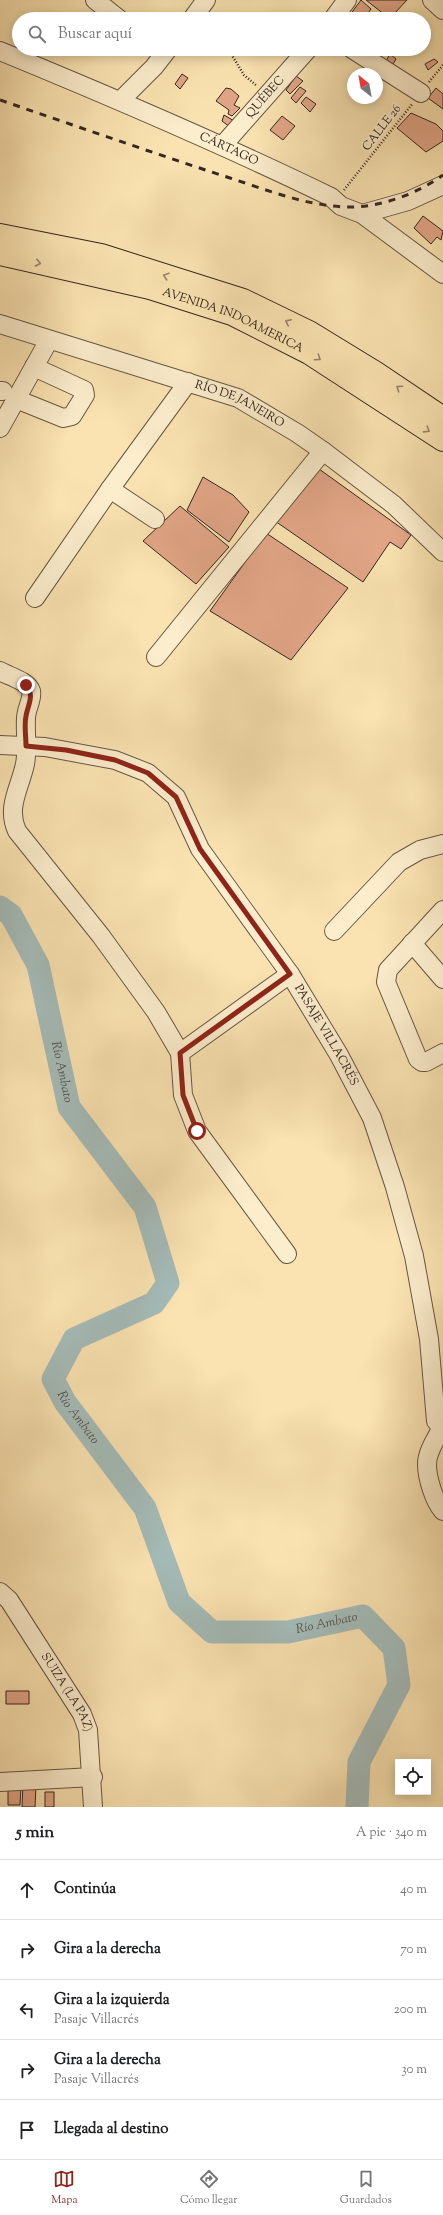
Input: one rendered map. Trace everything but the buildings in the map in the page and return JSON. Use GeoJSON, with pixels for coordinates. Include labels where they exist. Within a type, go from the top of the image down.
{"type":"FeatureCollection","features":[{"type":"Feature","properties":{"kind":"main road","name":"AVENIDA INDOAMERICA"},"geometry":{"type":"LineString","coordinates":[[0,235],[101,255],[244,300],[309,332],[376,373],[443,418]]}},
{"type":"Feature","properties":{"kind":"main road","name":"AVENIDA INDOAMERICA"},"geometry":{"type":"LineString","coordinates":[[0,254],[150,288],[232,314],[310,352],[443,440]]}},
{"type":"Feature","properties":{"kind":"street"},"geometry":{"type":"LineString","coordinates":[[95,0],[110,12]]}},
{"type":"Feature","properties":{"kind":"street"},"geometry":{"type":"LineString","coordinates":[[197,12],[206,0]]}},
{"type":"Feature","properties":{"kind":"street"},"geometry":{"type":"LineString","coordinates":[[432,0],[443,10]]}},
{"type":"Feature","properties":{"kind":"street","name":"CÁRTAGO"},"geometry":{"type":"LineString","coordinates":[[0,51],[12,56]]}},
{"type":"Feature","properties":{"kind":"street","name":"CÁRTAGO"},"geometry":{"type":"LineString","coordinates":[[12,56],[121,100],[223,145],[331,197],[341,206],[362,214],[443,274]]}},
{"type":"Feature","properties":{"kind":"street"},"geometry":{"type":"LineString","coordinates":[[121,100],[158,56]]}},
{"type":"Feature","properties":{"kind":"street","name":"QUÉBEC"},"geometry":{"type":"LineString","coordinates":[[223,145],[267,98],[302,56]]}},
{"type":"Feature","properties":{"kind":"street"},"geometry":{"type":"LineString","coordinates":[[363,56],[421,93]]}},
{"type":"Feature","properties":{"kind":"street"},"geometry":{"type":"LineString","coordinates":[[362,214],[408,202],[443,185]]}},
{"type":"Feature","properties":{"kind":"street","name":"RÍO DE JANEIRO"},"geometry":{"type":"LineString","coordinates":[[0,324],[238,398],[297,433],[323,451],[394,505],[443,552]]}},
{"type":"Feature","properties":{"kind":"street"},"geometry":{"type":"LineString","coordinates":[[0,428],[6,394],[34,367],[49,340]]}},
{"type":"Feature","properties":{"kind":"street"},"geometry":{"type":"LineString","coordinates":[[6,394],[63,418],[72,416],[85,395],[84,390],[34,367]]}},
{"type":"Feature","properties":{"kind":"street"},"geometry":{"type":"LineString","coordinates":[[35,598],[110,489],[188,382]]}},
{"type":"Feature","properties":{"kind":"street"},"geometry":{"type":"LineString","coordinates":[[156,657],[323,451]]}},
{"type":"Feature","properties":{"kind":"street"},"geometry":{"type":"LineString","coordinates":[[110,489],[156,519]]}},
{"type":"Feature","properties":{"kind":"street"},"geometry":{"type":"LineString","coordinates":[[0,671],[26,685],[31,690],[31,698],[26,716],[25,763],[12,809],[13,822],[17,831],[101,936],[156,1012],[180,1053],[183,1095],[197,1131],[287,1254]]}},
{"type":"Feature","properties":{"kind":"street","name":"PASAJE VILLACRÉS"},"geometry":{"type":"LineString","coordinates":[[0,744],[66,750],[115,760],[148,773],[176,797],[200,849],[290,974],[340,1055],[372,1118],[396,1187],[414,1256],[429,1339],[436,1421],[442,1429]]}},
{"type":"Feature","properties":{"kind":"street"},"geometry":{"type":"LineString","coordinates":[[334,931],[399,862],[420,850],[443,844]]}},
{"type":"Feature","properties":{"kind":"street"},"geometry":{"type":"LineString","coordinates":[[443,910],[385,975],[386,982],[418,1058],[422,1062],[426,1062],[443,1053]]}},
{"type":"Feature","properties":{"kind":"street"},"geometry":{"type":"LineString","coordinates":[[412,943],[443,979]]}},
{"type":"Feature","properties":{"kind":"street"},"geometry":{"type":"LineString","coordinates":[[180,1053],[290,974]]}},
{"type":"Feature","properties":{"kind":"street"},"geometry":{"type":"LineString","coordinates":[[442,1429],[430,1451],[427,1464],[438,1506],[443,1511]]}},
{"type":"Feature","properties":{"kind":"street","name":"SUIZA (LA PAZ)"},"geometry":{"type":"LineString","coordinates":[[0,1592],[9,1600],[82,1714],[88,1730],[93,1777],[93,1807]]}},
{"type":"Feature","properties":{"kind":"street"},"geometry":{"type":"LineString","coordinates":[[0,1782],[93,1777]]}},
{"type":"Feature","properties":{"kind":"path"},"geometry":{"type":"LineString","coordinates":[[232,56],[244,75],[267,98]]}},
{"type":"Feature","properties":{"kind":"path","name":"CALLE 26"},"geometry":{"type":"LineString","coordinates":[[331,197],[344,190],[443,64]]}},
{"type":"Feature","properties":{"kind":"waterway","name":"Río Ambato"},"geometry":{"type":"LineString","coordinates":[[0,907],[11,915],[38,965],[69,1107],[145,1207],[168,1283],[154,1303],[74,1339],[53,1379],[65,1402],[145,1508],[179,1602],[212,1632],[288,1632],[363,1616],[394,1648],[399,1685],[359,1762],[357,1807]]}},
{"type":"Feature","properties":{"kind":"railway"},"geometry":{"type":"LineString","coordinates":[[0,100],[287,197],[317,204],[347,207],[372,205],[410,194],[443,175]]}},
{"type":"Feature","properties":{"kind":"route"},"geometry":{"type":"LineString","coordinates":[[26,685],[31,690],[31,698],[26,716],[26,746],[66,750],[115,760],[148,773],[176,797],[200,849],[222,882],[249,915],[264,940],[290,974],[244,1005],[180,1053],[183,1095],[197,1131]]}}]}
